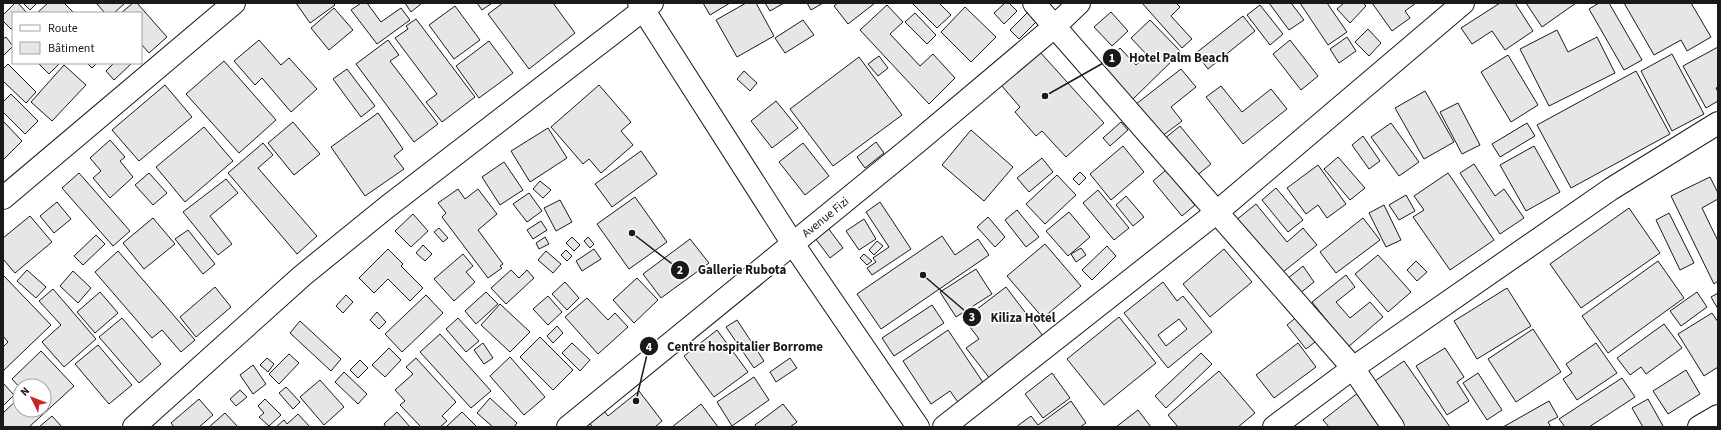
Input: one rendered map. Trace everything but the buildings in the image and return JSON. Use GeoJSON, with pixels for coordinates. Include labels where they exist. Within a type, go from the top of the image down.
{"type":"FeatureCollection","features":[{"type":"Feature","properties":{"kind":"main road"},"geometry":{"type":"LineString","coordinates":[[3,198],[234,3]]}},
{"type":"Feature","properties":{"kind":"main road"},"geometry":{"type":"LineString","coordinates":[[1034,3],[1353,368],[1392,427]]}},
{"type":"Feature","properties":{"kind":"main road","name":"Avenue Fizi"},"geometry":{"type":"LineString","coordinates":[[568,427],[915,144],[1054,27],[1079,3]]}},
{"type":"Feature","properties":{"kind":"main road"},"geometry":{"type":"LineString","coordinates":[[944,427],[1217,212],[1462,3]]}},
{"type":"Feature","properties":{"kind":"main road"},"geometry":{"type":"LineString","coordinates":[[134,427],[242,328],[308,271],[387,207],[645,5],[793,244],[918,427]]}},
{"type":"Feature","properties":{"kind":"main road"},"geometry":{"type":"LineString","coordinates":[[1274,427],[1353,368],[1611,189],[1718,123]]}},
{"type":"Feature","properties":{"kind":"main road"},"geometry":{"type":"LineString","coordinates":[[1699,427],[1718,416]]}},
{"type":"Feature","properties":{"kind":"place","name":"Hotel Palm Beach"},"geometry":{"type":"Point","coordinates":[1045,96]}},
{"type":"Feature","properties":{"kind":"place","name":"Gallerie Rubota"},"geometry":{"type":"Point","coordinates":[632,233]}},
{"type":"Feature","properties":{"kind":"place","name":"Kiliza Hotel"},"geometry":{"type":"Point","coordinates":[923,275]}},
{"type":"Feature","properties":{"kind":"place","name":"Centre hospitalier Borrome"},"geometry":{"type":"Point","coordinates":[636,401]}}]}
